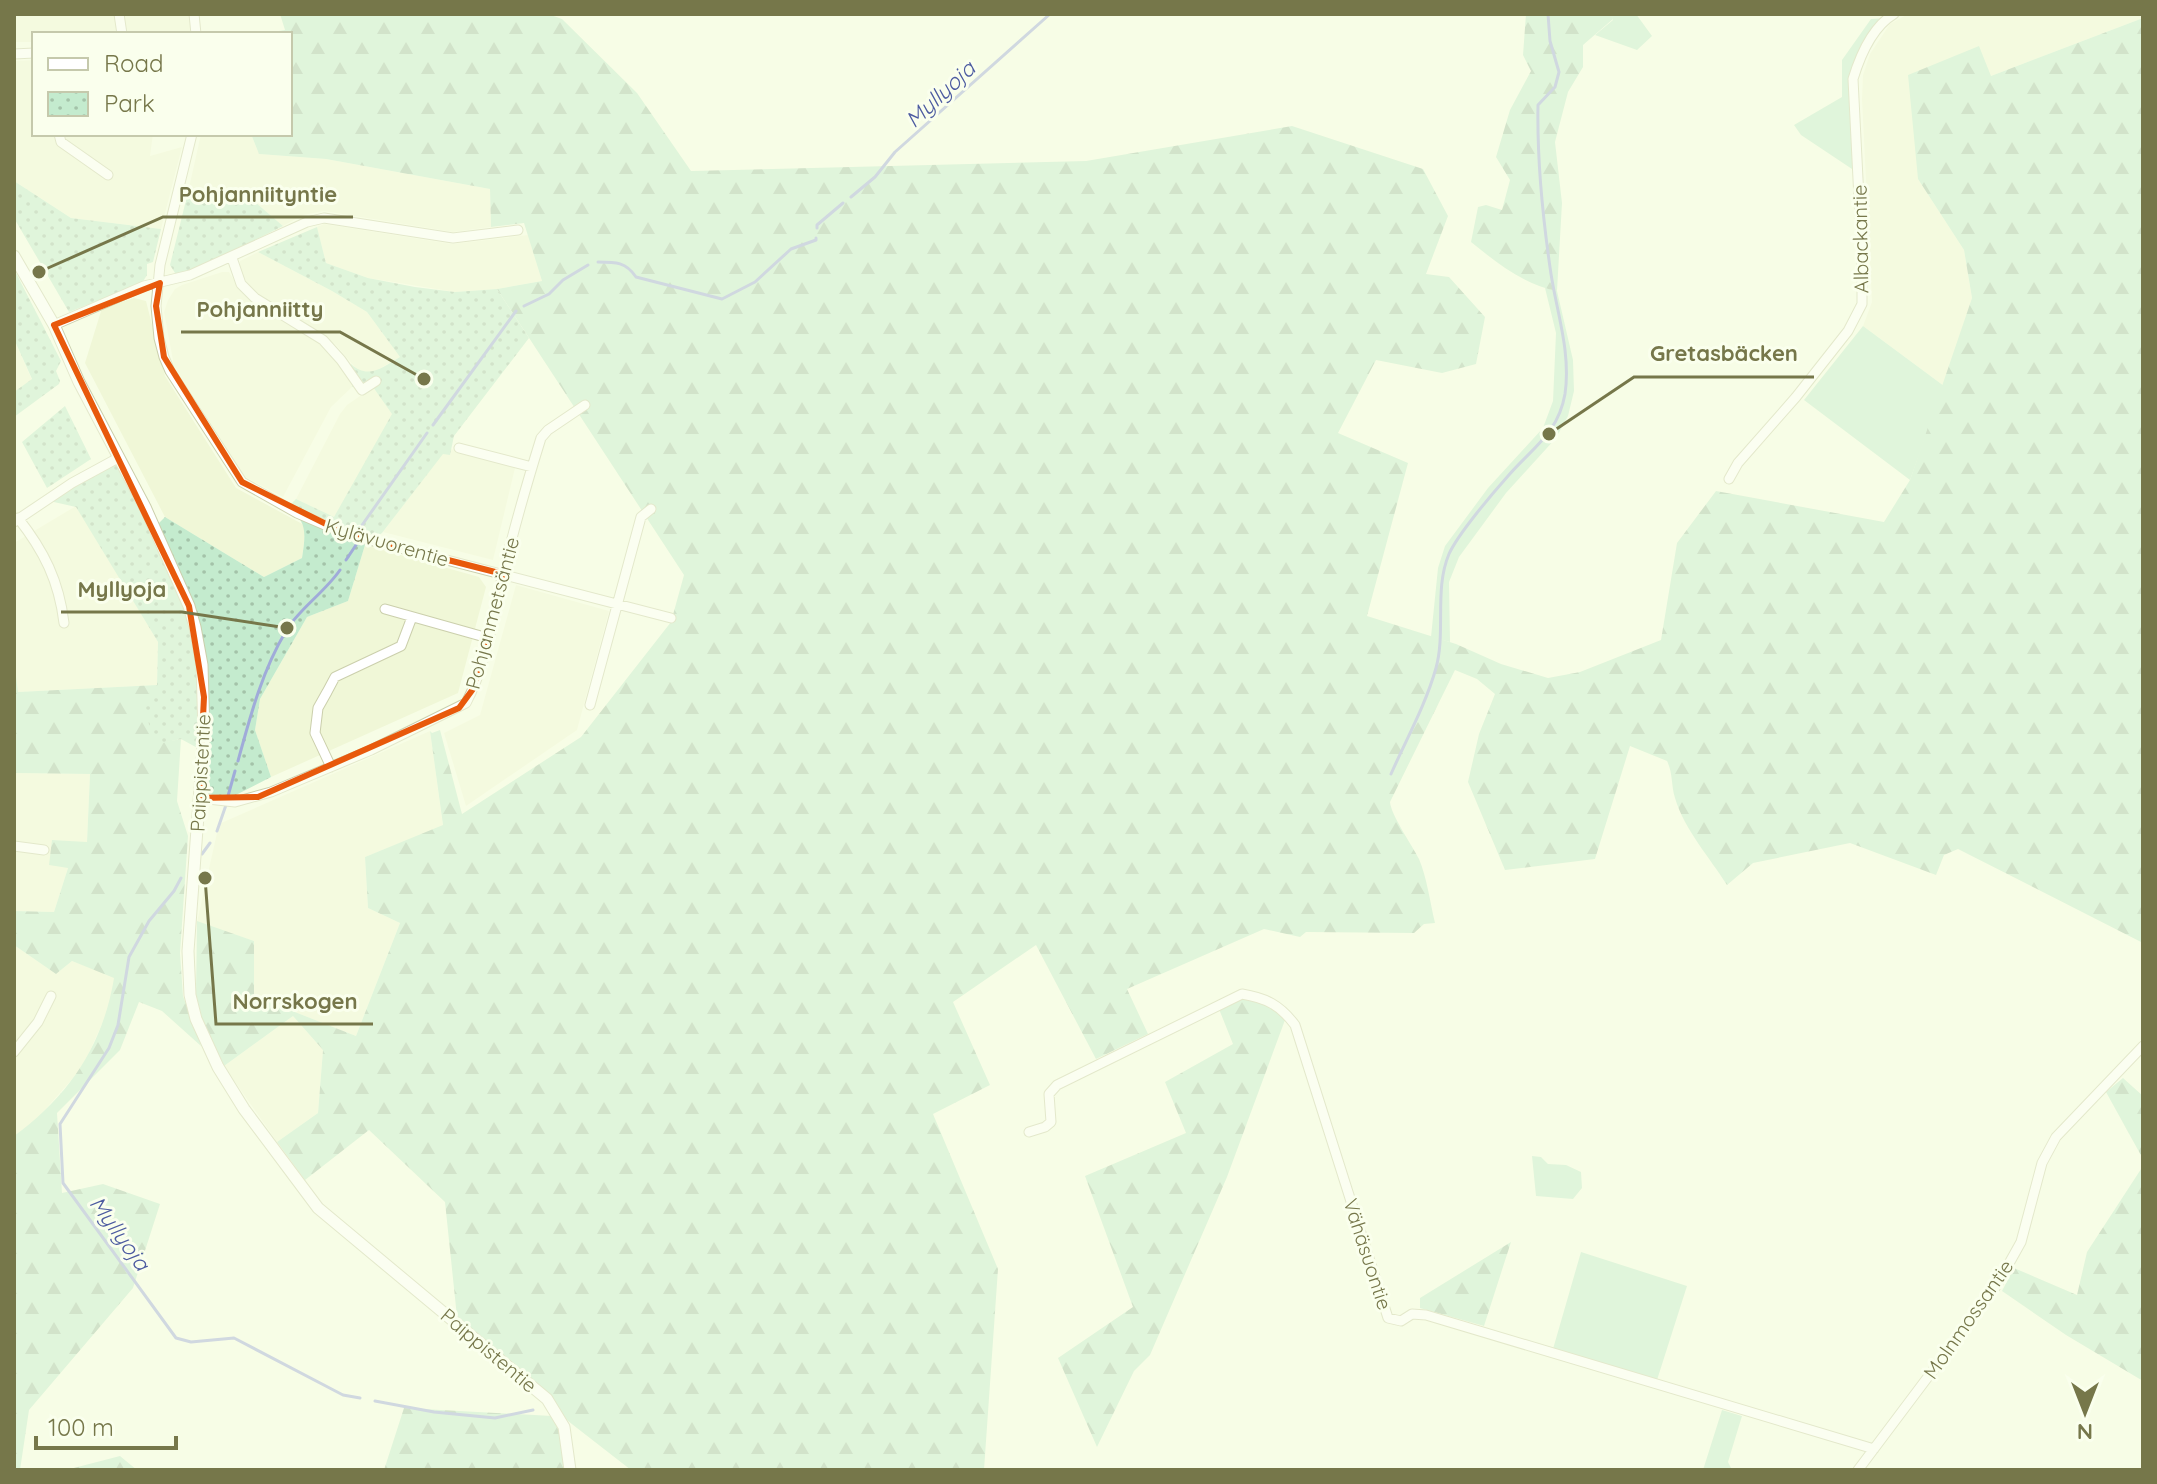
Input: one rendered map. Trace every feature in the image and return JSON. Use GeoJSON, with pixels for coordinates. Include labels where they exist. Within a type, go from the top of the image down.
{"type":"FeatureCollection","features":[{"type":"Feature","properties":{"kind":"street","name":"Albackantie"},"geometry":{"type":"LineString","coordinates":[[1729,479],[1738,463],[1796,397],[1858,316],[1863,293],[1853,79],[1859,58],[1875,33],[1894,14]]}},
{"type":"Feature","properties":{"kind":"street"},"geometry":{"type":"LineString","coordinates":[[60,136],[61,142],[108,175]]}},
{"type":"Feature","properties":{"kind":"street","name":"Kylävuorentie"},"geometry":{"type":"LineString","coordinates":[[192,136],[160,265],[156,306],[159,338],[170,371],[242,482],[297,513],[346,534],[671,618]]}},
{"type":"Feature","properties":{"kind":"street"},"geometry":{"type":"LineString","coordinates":[[54,325],[103,302],[144,286],[179,279],[307,222],[324,218],[453,238],[518,230]]}},
{"type":"Feature","properties":{"kind":"street","name":"Paippistentie"},"geometry":{"type":"LineString","coordinates":[[14,256],[54,325],[154,528],[189,606],[195,627],[204,697],[188,951],[190,995],[196,1019],[218,1067],[244,1109],[318,1208],[547,1399],[564,1427],[570,1470]]}},
{"type":"Feature","properties":{"kind":"street"},"geometry":{"type":"LineString","coordinates":[[232,258],[241,284],[255,298],[323,340],[362,390],[376,381]]}},
{"type":"Feature","properties":{"kind":"street","name":"Pohjanmetsäntie"},"geometry":{"type":"LineString","coordinates":[[199,798],[235,802],[258,797],[331,767],[466,703],[488,638],[541,438],[585,405]]}},
{"type":"Feature","properties":{"kind":"street"},"geometry":{"type":"LineString","coordinates":[[459,448],[532,467]]}},
{"type":"Feature","properties":{"kind":"street"},"geometry":{"type":"LineString","coordinates":[[64,623],[60,593],[45,558],[16,520],[72,483],[118,458]]}},
{"type":"Feature","properties":{"kind":"street"},"geometry":{"type":"LineString","coordinates":[[590,705],[641,517],[651,509]]}},
{"type":"Feature","properties":{"kind":"street"},"geometry":{"type":"LineString","coordinates":[[385,609],[488,638]]}},
{"type":"Feature","properties":{"kind":"street"},"geometry":{"type":"LineString","coordinates":[[331,767],[315,733],[318,708],[335,677],[401,646],[412,617]]}},
{"type":"Feature","properties":{"kind":"street"},"geometry":{"type":"LineString","coordinates":[[14,846],[44,850]]}},
{"type":"Feature","properties":{"kind":"street","name":"Vähäsuontie"},"geometry":{"type":"LineString","coordinates":[[1029,1132],[1051,1122],[1049,1094],[1057,1085],[1242,994],[1265,998],[1284,1011],[1295,1025],[1388,1318],[1401,1321],[1412,1314],[1426,1315],[1874,1449]]}},
{"type":"Feature","properties":{"kind":"street"},"geometry":{"type":"LineString","coordinates":[[14,1052],[38,1022],[51,996]]}},
{"type":"Feature","properties":{"kind":"street"},"geometry":{"type":"LineString","coordinates":[[14,1031],[24,1039]]}},
{"type":"Feature","properties":{"kind":"street","name":"Molnmossantie"},"geometry":{"type":"LineString","coordinates":[[1858,1470],[1997,1285],[2021,1242],[2042,1163],[2056,1137],[2143,1046]]}},
{"type":"Feature","properties":{"kind":"highlighted area"},"geometry":{"type":"Polygon","coordinates":[[[160,283],[156,306],[164,357],[242,482],[346,534],[503,574],[473,689],[459,708],[258,797],[199,798],[204,697],[189,606],[54,325],[160,283]]]}},
{"type":"Feature","properties":{"kind":"shaded area"},"geometry":{"type":"Polygon","coordinates":[[[14,14],[189,14],[191,32],[32,32],[32,42],[14,42],[14,14]]]}},
{"type":"Feature","properties":{"kind":"shaded area"},"geometry":{"type":"Polygon","coordinates":[[[1908,14],[2143,14],[2143,18],[1991,76],[1918,179],[1964,250],[1972,298],[1944,386],[1863,326],[1872,302],[1863,75],[1870,54],[1890,24],[1908,14]]]}},
{"type":"Feature","properties":{"kind":"shaded area"},"geometry":{"type":"Polygon","coordinates":[[[32,60],[32,136],[153,136],[150,156],[182,147],[161,229],[71,218],[14,181],[14,61],[32,60]]]}},
{"type":"Feature","properties":{"kind":"shaded area"},"geometry":{"type":"Polygon","coordinates":[[[201,136],[252,136],[259,154],[326,159],[490,189],[491,227],[453,232],[324,211],[303,215],[283,226],[255,202],[189,188],[201,136]]]}},
{"type":"Feature","properties":{"kind":"shaded area"},"geometry":{"type":"Polygon","coordinates":[[[324,224],[452,244],[528,235],[542,281],[455,292],[368,278],[326,263],[317,227],[324,224]]]}},
{"type":"Feature","properties":{"kind":"shaded area"},"geometry":{"type":"Polygon","coordinates":[[[258,252],[367,312],[400,357],[372,373],[358,371],[336,345],[318,331],[250,287],[239,269],[240,261],[258,252]]]}},
{"type":"Feature","properties":{"kind":"shaded area"},"geometry":{"type":"Polygon","coordinates":[[[229,272],[252,302],[319,342],[353,382],[352,387],[331,407],[283,497],[245,477],[174,366],[164,312],[168,300],[182,285],[229,272]]]}},
{"type":"Feature","properties":{"kind":"shaded area"},"geometry":{"type":"Polygon","coordinates":[[[134,298],[146,301],[165,376],[236,488],[306,526],[302,558],[264,577],[165,517],[85,363],[102,308],[134,298]]]}},
{"type":"Feature","properties":{"kind":"shaded area"},"geometry":{"type":"Polygon","coordinates":[[[14,339],[32,380],[14,392],[14,339]]]}},
{"type":"Feature","properties":{"kind":"shaded area"},"geometry":{"type":"Polygon","coordinates":[[[373,387],[393,414],[334,518],[296,499],[340,414],[347,405],[373,387]]]}},
{"type":"Feature","properties":{"kind":"shaded area"},"geometry":{"type":"Polygon","coordinates":[[[451,449],[515,468],[493,560],[383,532],[443,453],[450,454],[451,449]]]}},
{"type":"Feature","properties":{"kind":"shaded area"},"geometry":{"type":"Polygon","coordinates":[[[76,506],[158,642],[157,685],[17,692],[14,543],[76,506]]]}},
{"type":"Feature","properties":{"kind":"shaded area"},"geometry":{"type":"Polygon","coordinates":[[[365,545],[479,577],[486,587],[458,693],[271,777],[255,730],[260,699],[307,617],[348,601],[365,545]]]}},
{"type":"Feature","properties":{"kind":"shaded area"},"geometry":{"type":"Polygon","coordinates":[[[516,585],[609,611],[577,730],[466,806],[444,733],[480,715],[516,585]]]}},
{"type":"Feature","properties":{"kind":"shaded area"},"geometry":{"type":"Polygon","coordinates":[[[430,731],[443,826],[365,857],[368,908],[400,923],[356,1036],[253,996],[254,941],[197,922],[219,824],[430,731]]]}},
{"type":"Feature","properties":{"kind":"shaded area"},"geometry":{"type":"Polygon","coordinates":[[[14,773],[90,774],[87,843],[53,840],[68,868],[54,912],[14,911],[14,773]]]}},
{"type":"Feature","properties":{"kind":"shaded area"},"geometry":{"type":"Polygon","coordinates":[[[14,945],[56,974],[72,961],[115,977],[108,1011],[82,1068],[36,1120],[14,1136],[14,945]]]}},
{"type":"Feature","properties":{"kind":"shaded area"},"geometry":{"type":"Polygon","coordinates":[[[293,1016],[323,1050],[318,1113],[277,1142],[224,1066],[293,1016]]]}},
{"type":"Feature","properties":{"kind":"green space"},"geometry":{"type":"Polygon","coordinates":[[[280,14],[548,14],[562,19],[637,93],[691,171],[1086,161],[1292,126],[1423,169],[1448,216],[1426,274],[1449,277],[1485,317],[1476,364],[1442,373],[1376,360],[1338,433],[1408,463],[1367,616],[1548,678],[1580,672],[1661,640],[1677,543],[1716,491],[1884,522],[1910,480],[1972,298],[1964,250],[1918,179],[1908,75],[1979,46],[1991,76],[2143,18],[2143,943],[1958,849],[1944,855],[1936,875],[1850,843],[1753,863],[1727,885],[1679,810],[1667,761],[1630,746],[1595,859],[1505,870],[1468,782],[1479,734],[1495,694],[1477,679],[1455,670],[1390,802],[1422,866],[1435,923],[1424,924],[1414,933],[1306,932],[1300,937],[1264,929],[1127,989],[1148,1034],[1096,1059],[1036,945],[953,1002],[990,1085],[933,1114],[998,1269],[984,1470],[631,1470],[568,1421],[531,1378],[457,1317],[445,1202],[369,1130],[305,1180],[277,1142],[318,1113],[323,1050],[293,1016],[224,1066],[202,1018],[196,994],[197,921],[254,941],[254,996],[356,1036],[400,923],[368,908],[365,857],[443,825],[430,731],[440,730],[462,814],[581,737],[671,622],[684,575],[497,289],[542,281],[524,223],[491,227],[490,189],[326,159],[259,154],[252,136],[292,136],[292,32],[272,32],[285,30],[280,14]]]}},
{"type":"Feature","properties":{"kind":"green space"},"geometry":{"type":"Polygon","coordinates":[[[1526,14],[1611,14],[1613,19],[1583,45],[1583,67],[1568,92],[1555,142],[1562,203],[1557,291],[1522,278],[1471,242],[1478,207],[1486,205],[1502,210],[1510,180],[1496,157],[1510,110],[1531,71],[1523,55],[1526,14]]]}},
{"type":"Feature","properties":{"kind":"green space"},"geometry":{"type":"Polygon","coordinates":[[[1611,14],[1636,14],[1652,36],[1637,50],[1595,35],[1613,20],[1611,14]]]}},
{"type":"Feature","properties":{"kind":"green space"},"geometry":{"type":"Polygon","coordinates":[[[1887,18],[1875,33],[1854,79],[1858,173],[1801,135],[1794,125],[1842,97],[1842,60],[1871,19],[1887,18]]]}},
{"type":"Feature","properties":{"kind":"green space"},"geometry":{"type":"Polygon","coordinates":[[[14,181],[71,218],[161,229],[153,262],[147,264],[147,275],[142,283],[69,312],[14,218],[14,181]]]}},
{"type":"Feature","properties":{"kind":"green space"},"geometry":{"type":"Polygon","coordinates":[[[189,188],[255,202],[283,226],[189,273],[175,273],[170,265],[189,188]]]}},
{"type":"Feature","properties":{"kind":"green space"},"geometry":{"type":"Polygon","coordinates":[[[317,227],[326,263],[368,278],[455,292],[497,289],[529,338],[454,436],[450,455],[443,454],[382,533],[365,545],[348,601],[307,617],[260,699],[255,730],[271,777],[222,802],[199,798],[203,751],[181,739],[153,745],[144,699],[157,685],[158,642],[76,507],[45,500],[118,458],[155,527],[165,517],[264,577],[302,558],[304,530],[299,518],[287,508],[296,499],[334,517],[392,414],[373,387],[352,387],[353,382],[348,375],[351,364],[357,369],[369,371],[382,368],[400,357],[367,312],[258,252],[317,227]]]}},
{"type":"Feature","properties":{"kind":"green space"},"geometry":{"type":"Polygon","coordinates":[[[14,269],[61,361],[56,371],[59,384],[14,417],[14,392],[32,379],[14,339],[14,269]]]}},
{"type":"Feature","properties":{"kind":"green space"},"geometry":{"type":"Polygon","coordinates":[[[1545,288],[1557,291],[1573,360],[1574,391],[1568,416],[1556,438],[1506,493],[1459,557],[1449,582],[1450,642],[1431,637],[1438,568],[1445,546],[1488,488],[1543,428],[1553,401],[1556,333],[1545,288]]]}},
{"type":"Feature","properties":{"kind":"green space"},"geometry":{"type":"Polygon","coordinates":[[[1863,326],[1944,386],[1910,480],[1804,400],[1863,326]]]}},
{"type":"Feature","properties":{"kind":"green space"},"geometry":{"type":"Polygon","coordinates":[[[65,406],[91,459],[47,488],[22,442],[65,406]]]}},
{"type":"Feature","properties":{"kind":"green space"},"geometry":{"type":"Polygon","coordinates":[[[14,660],[18,692],[157,685],[153,744],[181,739],[177,801],[188,836],[180,953],[183,996],[201,1046],[162,1011],[139,1002],[120,1050],[57,1113],[62,1193],[103,1184],[160,1204],[133,1288],[29,1410],[20,1470],[14,1470],[14,1136],[51,1104],[80,1067],[101,1025],[114,978],[72,961],[56,974],[14,945],[14,911],[54,912],[68,868],[49,865],[52,840],[87,842],[90,774],[14,773],[14,660]]]}},
{"type":"Feature","properties":{"kind":"green space"},"geometry":{"type":"Polygon","coordinates":[[[1242,997],[1265,1001],[1285,1020],[1227,1177],[1150,1355],[1134,1371],[1097,1447],[1058,1358],[1133,1307],[1085,1176],[1186,1133],[1165,1082],[1233,1044],[1219,1009],[1242,997]]]}},
{"type":"Feature","properties":{"kind":"green space"},"geometry":{"type":"Polygon","coordinates":[[[2123,1078],[2143,1096],[2143,1159],[2106,1092],[2123,1078]]]}},
{"type":"Feature","properties":{"kind":"green space"},"geometry":{"type":"Polygon","coordinates":[[[1532,1156],[1541,1157],[1548,1164],[1566,1165],[1581,1172],[1582,1188],[1573,1199],[1536,1196],[1532,1156]]]}},
{"type":"Feature","properties":{"kind":"green space"},"geometry":{"type":"Polygon","coordinates":[[[2143,1166],[2143,1381],[2066,1335],[2002,1291],[2014,1268],[2077,1295],[2087,1252],[2143,1166]]]}},
{"type":"Feature","properties":{"kind":"green space"},"geometry":{"type":"Polygon","coordinates":[[[1511,1242],[1484,1326],[1420,1308],[1420,1298],[1511,1242]]]}},
{"type":"Feature","properties":{"kind":"green space"},"geometry":{"type":"Polygon","coordinates":[[[1581,1252],[1687,1286],[1657,1380],[1553,1349],[1581,1252]]]}},
{"type":"Feature","properties":{"kind":"green space"},"geometry":{"type":"Polygon","coordinates":[[[404,1408],[552,1416],[563,1440],[564,1470],[384,1470],[404,1408]]]}},
{"type":"Feature","properties":{"kind":"green space"},"geometry":{"type":"Polygon","coordinates":[[[1722,1410],[1742,1416],[1728,1462],[1732,1470],[1703,1470],[1722,1410]]]}},
{"type":"Feature","properties":{"kind":"green space"},"geometry":{"type":"Polygon","coordinates":[[[120,1456],[137,1470],[66,1470],[120,1456]]]}},
{"type":"Feature","properties":{"kind":"waterway","name":"Myllyoja"},"geometry":{"type":"LineString","coordinates":[[851,197],[875,177],[895,152],[1050,14]]}},
{"type":"Feature","properties":{"kind":"waterway"},"geometry":{"type":"LineString","coordinates":[[1391,774],[1436,668],[1442,582],[1449,554],[1485,503],[1543,440],[1557,420],[1565,394],[1565,348],[1548,253],[1538,147],[1538,105],[1555,87],[1559,72],[1550,41],[1548,14]]}},
{"type":"Feature","properties":{"kind":"waterway","name":"Myllyoja"},"geometry":{"type":"LineString","coordinates":[[817,228],[843,203]]}},
{"type":"Feature","properties":{"kind":"waterway","name":"Myllyoja"},"geometry":{"type":"LineString","coordinates":[[598,262],[620,264],[636,277],[722,299],[755,282],[791,249],[816,238]]}},
{"type":"Feature","properties":{"kind":"waterway","name":"Myllyoja"},"geometry":{"type":"LineString","coordinates":[[524,306],[549,294],[563,280],[588,265]]}},
{"type":"Feature","properties":{"kind":"waterway","name":"Myllyoja"},"geometry":{"type":"LineString","coordinates":[[433,425],[516,311]]}},
{"type":"Feature","properties":{"kind":"waterway","name":"Myllyoja"},"geometry":{"type":"LineString","coordinates":[[360,528],[427,433]]}},
{"type":"Feature","properties":{"kind":"waterway","name":"Myllyoja"},"geometry":{"type":"LineString","coordinates":[[346,560],[356,545]]}},
{"type":"Feature","properties":{"kind":"waterway","name":"Myllyoja"},"geometry":{"type":"LineString","coordinates":[[238,761],[258,694],[278,646],[291,624],[340,570]]}},
{"type":"Feature","properties":{"kind":"waterway","name":"Myllyoja"},"geometry":{"type":"LineString","coordinates":[[228,796],[235,771]]}},
{"type":"Feature","properties":{"kind":"waterway","name":"Myllyoja"},"geometry":{"type":"LineString","coordinates":[[217,831],[226,805]]}},
{"type":"Feature","properties":{"kind":"waterway","name":"Myllyoja"},"geometry":{"type":"LineString","coordinates":[[202,854],[210,843]]}},
{"type":"Feature","properties":{"kind":"waterway","name":"Myllyoja"},"geometry":{"type":"LineString","coordinates":[[181,878],[149,921],[129,957],[118,1025],[109,1048],[60,1124],[63,1183],[176,1338],[191,1342],[234,1338],[343,1395],[360,1398]]}},
{"type":"Feature","properties":{"kind":"waterway","name":"Myllyoja"},"geometry":{"type":"LineString","coordinates":[[375,1401],[434,1412],[495,1418],[533,1410]]}},
{"type":"Feature","properties":{"kind":"place","name":"Pohjanniityntie"},"geometry":{"type":"Point","coordinates":[39,272]}},
{"type":"Feature","properties":{"kind":"place","name":"Pohjanniitty"},"geometry":{"type":"Point","coordinates":[424,379]}},
{"type":"Feature","properties":{"kind":"place","name":"Gretasbäcken"},"geometry":{"type":"Point","coordinates":[1549,434]}},
{"type":"Feature","properties":{"kind":"place","name":"Myllyoja"},"geometry":{"type":"Point","coordinates":[287,628]}},
{"type":"Feature","properties":{"kind":"place","name":"Norrskogen"},"geometry":{"type":"Point","coordinates":[205,878]}}]}
